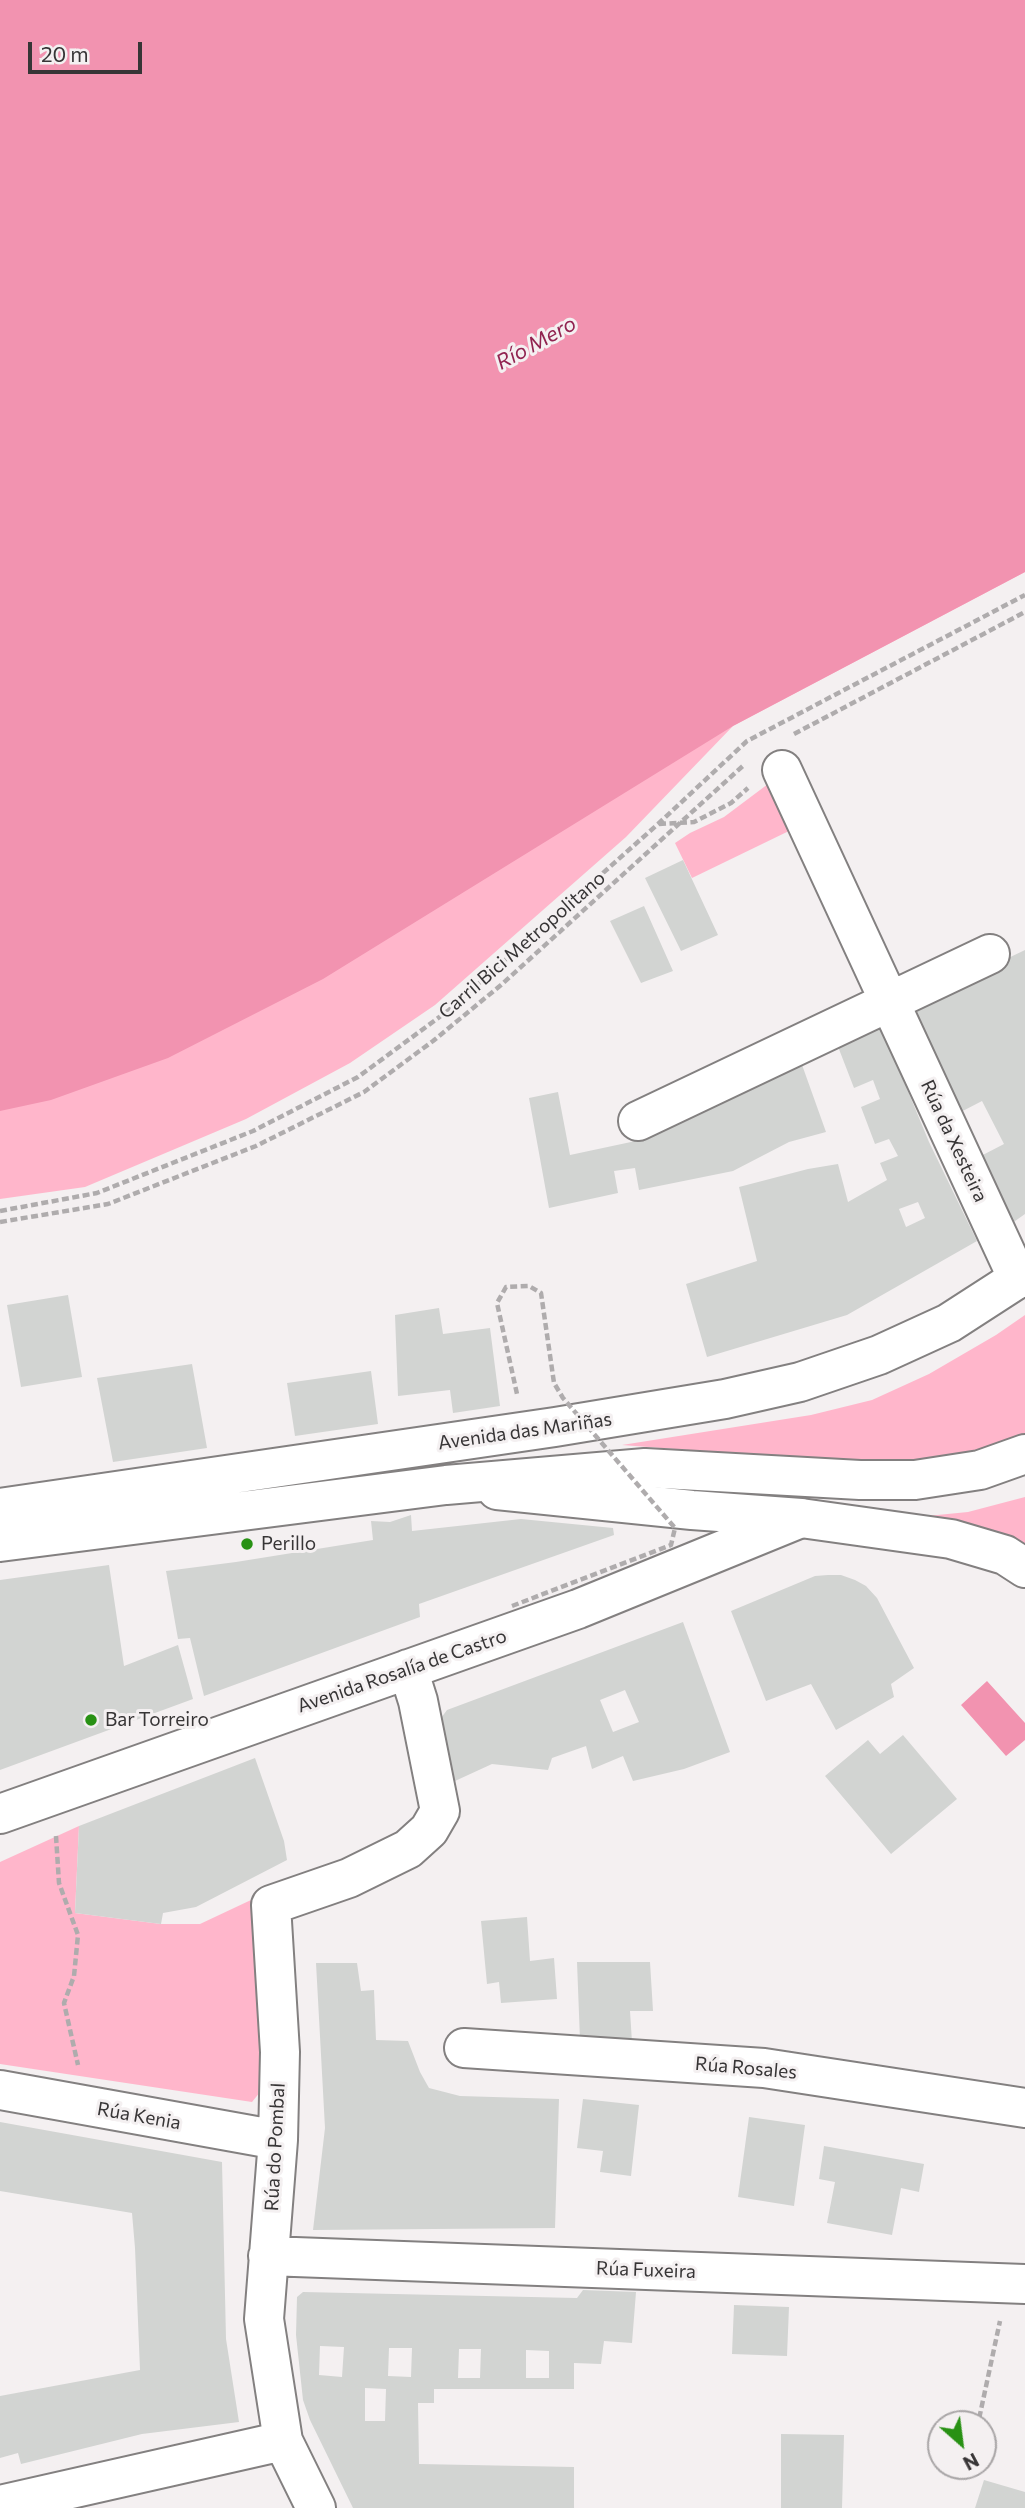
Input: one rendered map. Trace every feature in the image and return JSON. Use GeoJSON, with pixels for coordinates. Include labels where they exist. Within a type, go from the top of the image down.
{"type":"FeatureCollection","features":[{"type":"Feature","properties":{"kind":"main road","name":"Rúa da Xesteira"},"geometry":{"type":"LineString","coordinates":[[773,756],[1021,1277]]}},
{"type":"Feature","properties":{"kind":"main road"},"geometry":{"type":"LineString","coordinates":[[638,1121],[990,954]]}},
{"type":"Feature","properties":{"kind":"main road","name":"Avenida das Mariñas"},"geometry":{"type":"LineString","coordinates":[[0,1508],[568,1425],[726,1399],[800,1382],[879,1355],[949,1323],[1021,1277]]}},
{"type":"Feature","properties":{"kind":"main road"},"geometry":{"type":"LineString","coordinates":[[0,1542],[446,1485],[645,1468],[860,1480],[915,1480],[980,1470],[1025,1454]]}},
{"type":"Feature","properties":{"kind":"main road"},"geometry":{"type":"LineString","coordinates":[[446,1485],[692,1510],[801,1518],[951,1539],[1005,1555],[1025,1568]]}},
{"type":"Feature","properties":{"kind":"main road","name":"Avenida Rosalía de Castro"},"geometry":{"type":"LineString","coordinates":[[0,1814],[579,1609],[801,1518]]}},
{"type":"Feature","properties":{"kind":"main road","name":"Rúa do Pombal"},"geometry":{"type":"LineString","coordinates":[[316,2508],[283,2441],[264,2319],[278,2140],[280,2052],[271,1905],[349,1878],[408,1849],[429,1830],[440,1811],[418,1701],[408,1669]]}},
{"type":"Feature","properties":{"kind":"main road","name":"Rúa Rosales"},"geometry":{"type":"LineString","coordinates":[[464,2048],[764,2067],[1025,2108]]}},
{"type":"Feature","properties":{"kind":"main road","name":"Rúa Kenia"},"geometry":{"type":"LineString","coordinates":[[0,2090],[278,2140]]}},
{"type":"Feature","properties":{"kind":"main road","name":"Rúa Fuxeira"},"geometry":{"type":"LineString","coordinates":[[268,2256],[1015,2283]]}},
{"type":"Feature","properties":{"kind":"main road"},"geometry":{"type":"LineString","coordinates":[[0,2505],[283,2441]]}},
{"type":"Feature","properties":{"kind":"path"},"geometry":{"type":"LineString","coordinates":[[0,1211],[97,1193],[253,1131],[358,1077],[449,1010],[747,741],[1025,596]]}},
{"type":"Feature","properties":{"kind":"path","name":"Carril Bici Metropolitano"},"geometry":{"type":"LineString","coordinates":[[0,1222],[108,1204],[257,1146],[364,1092],[433,1041],[501,985],[682,823],[773,756],[1025,612]]}},
{"type":"Feature","properties":{"kind":"path"},"geometry":{"type":"LineString","coordinates":[[658,824],[694,822],[731,803],[759,778],[773,756]]}},
{"type":"Feature","properties":{"kind":"path"},"geometry":{"type":"LineString","coordinates":[[512,1606],[671,1545],[675,1528],[563,1398],[554,1383],[541,1293],[529,1286],[506,1287],[497,1303],[517,1394]]}},
{"type":"Feature","properties":{"kind":"path"},"geometry":{"type":"LineString","coordinates":[[53,2101],[76,2076],[79,2060],[64,2003],[74,1976],[78,1935],[59,1883],[56,1837],[67,1791]]}},
{"type":"Feature","properties":{"kind":"path"},"geometry":{"type":"LineString","coordinates":[[981,2410],[1000,2320],[1015,2283]]}},
{"type":"Feature","properties":{"kind":"shaded area"},"geometry":{"type":"Polygon","coordinates":[[[670,566],[1025,572],[733,726],[626,837],[435,1005],[350,1063],[246,1119],[85,1187],[0,1199],[0,778],[670,566]]]}},
{"type":"Feature","properties":{"kind":"shaded area"},"geometry":{"type":"Polygon","coordinates":[[[768,784],[791,830],[692,878],[675,843],[724,817],[768,784]]]}},
{"type":"Feature","properties":{"kind":"shaded area"},"geometry":{"type":"Polygon","coordinates":[[[1025,1315],[1025,1434],[989,1448],[945,1458],[898,1461],[818,1460],[622,1445],[811,1415],[872,1400],[929,1374],[1025,1315]]]}},
{"type":"Feature","properties":{"kind":"shaded area"},"geometry":{"type":"Polygon","coordinates":[[[1025,1497],[1025,1552],[917,1517],[968,1512],[1025,1497]]]}},
{"type":"Feature","properties":{"kind":"shaded area"},"geometry":{"type":"Polygon","coordinates":[[[79,1826],[75,1913],[161,1924],[200,1924],[251,1900],[269,2081],[252,2102],[0,2064],[0,1862],[79,1826]]]}},
{"type":"Feature","properties":{"kind":"water","name":"Río Mero"},"geometry":{"type":"Polygon","coordinates":[[[0,0],[1025,0],[1025,572],[733,726],[323,979],[168,1058],[51,1100],[0,1111],[0,0]]]}},
{"type":"Feature","properties":{"kind":"water"},"geometry":{"type":"Polygon","coordinates":[[[987,1681],[1025,1723],[1025,1740],[1006,1756],[961,1705],[987,1681]]]}},
{"type":"Feature","properties":{"kind":"building"},"geometry":{"type":"Polygon","coordinates":[[[683,860],[718,935],[681,951],[645,878],[683,860]]]}},
{"type":"Feature","properties":{"kind":"building"},"geometry":{"type":"Polygon","coordinates":[[[644,906],[673,971],[641,983],[610,921],[644,906]]]}},
{"type":"Feature","properties":{"kind":"building"},"geometry":{"type":"Polygon","coordinates":[[[1025,950],[1025,1214],[1008,1226],[977,1158],[1004,1144],[982,1101],[955,1115],[906,1007],[1025,950]]]}},
{"type":"Feature","properties":{"kind":"building"},"geometry":{"type":"Polygon","coordinates":[[[881,1026],[929,1142],[977,1241],[847,1315],[707,1357],[686,1284],[757,1261],[739,1187],[838,1164],[848,1202],[887,1180],[880,1163],[898,1156],[889,1139],[875,1144],[861,1107],[880,1099],[873,1080],[854,1088],[837,1044],[881,1026]],[[918,1202],[899,1209],[906,1227],[925,1218],[918,1202]]]}},
{"type":"Feature","properties":{"kind":"building"},"geometry":{"type":"Polygon","coordinates":[[[801,1062],[826,1132],[789,1142],[733,1171],[639,1190],[635,1168],[614,1171],[618,1193],[549,1208],[529,1098],[558,1092],[570,1155],[631,1142],[739,1088],[801,1062]]]}},
{"type":"Feature","properties":{"kind":"building"},"geometry":{"type":"Polygon","coordinates":[[[68,1295],[82,1377],[21,1387],[7,1305],[68,1295]]]}},
{"type":"Feature","properties":{"kind":"building"},"geometry":{"type":"Polygon","coordinates":[[[439,1308],[443,1334],[490,1328],[500,1406],[453,1413],[450,1390],[398,1396],[395,1315],[439,1308]]]}},
{"type":"Feature","properties":{"kind":"building"},"geometry":{"type":"Polygon","coordinates":[[[192,1364],[207,1448],[113,1462],[97,1378],[192,1364]]]}},
{"type":"Feature","properties":{"kind":"building"},"geometry":{"type":"Polygon","coordinates":[[[371,1371],[378,1424],[295,1436],[287,1383],[371,1371]]]}},
{"type":"Feature","properties":{"kind":"building"},"geometry":{"type":"Polygon","coordinates":[[[411,1515],[412,1531],[521,1519],[613,1528],[614,1535],[419,1604],[420,1617],[204,1696],[190,1638],[178,1639],[166,1571],[373,1540],[371,1521],[390,1522],[411,1515]]]}},
{"type":"Feature","properties":{"kind":"building"},"geometry":{"type":"Polygon","coordinates":[[[109,1565],[124,1666],[178,1645],[193,1699],[0,1770],[0,1580],[109,1565]]]}},
{"type":"Feature","properties":{"kind":"building"},"geometry":{"type":"Polygon","coordinates":[[[841,1575],[866,1586],[877,1598],[914,1668],[891,1684],[894,1697],[836,1730],[811,1684],[766,1701],[731,1611],[815,1576],[841,1575]]]}},
{"type":"Feature","properties":{"kind":"building"},"geometry":{"type":"Polygon","coordinates":[[[683,1622],[730,1752],[684,1769],[633,1781],[623,1756],[592,1769],[586,1746],[552,1758],[548,1770],[492,1764],[455,1781],[438,1722],[447,1710],[683,1622]],[[625,1690],[600,1700],[613,1732],[639,1722],[625,1690]]]}},
{"type":"Feature","properties":{"kind":"building"},"geometry":{"type":"Polygon","coordinates":[[[903,1735],[957,1799],[891,1854],[825,1776],[868,1740],[880,1754],[903,1735]]]}},
{"type":"Feature","properties":{"kind":"building"},"geometry":{"type":"Polygon","coordinates":[[[255,1758],[284,1841],[287,1860],[196,1907],[163,1913],[161,1924],[75,1913],[79,1826],[255,1758]]]}},
{"type":"Feature","properties":{"kind":"building"},"geometry":{"type":"Polygon","coordinates":[[[527,1917],[530,1961],[554,1958],[557,1999],[501,2003],[499,1982],[487,1984],[481,1921],[527,1917]]]}},
{"type":"Feature","properties":{"kind":"building"},"geometry":{"type":"Polygon","coordinates":[[[577,1962],[650,1962],[653,2011],[630,2011],[632,2042],[580,2040],[577,1962]]]}},
{"type":"Feature","properties":{"kind":"building"},"geometry":{"type":"Polygon","coordinates":[[[316,1963],[357,1963],[361,1991],[374,1990],[376,2040],[408,2041],[429,2088],[460,2096],[559,2099],[555,2228],[313,2230],[325,2128],[316,1963]]]}},
{"type":"Feature","properties":{"kind":"building"},"geometry":{"type":"Polygon","coordinates":[[[583,2099],[639,2105],[631,2176],[600,2172],[603,2151],[577,2148],[583,2099]]]}},
{"type":"Feature","properties":{"kind":"building"},"geometry":{"type":"Polygon","coordinates":[[[749,2117],[805,2125],[794,2206],[738,2197],[749,2117]]]}},
{"type":"Feature","properties":{"kind":"building"},"geometry":{"type":"Polygon","coordinates":[[[0,2122],[222,2162],[226,2339],[239,2422],[142,2434],[21,2464],[18,2453],[0,2458],[0,2396],[140,2370],[132,2213],[0,2191],[0,2122]]]}},
{"type":"Feature","properties":{"kind":"building"},"geometry":{"type":"Polygon","coordinates":[[[824,2146],[924,2164],[919,2192],[901,2188],[892,2235],[827,2223],[835,2182],[819,2179],[824,2146]]]}},
{"type":"Feature","properties":{"kind":"building"},"geometry":{"type":"Polygon","coordinates":[[[583,2290],[636,2292],[632,2343],[604,2341],[601,2364],[574,2363],[574,2389],[434,2389],[434,2403],[418,2403],[419,2464],[574,2467],[574,2508],[353,2508],[303,2400],[296,2335],[297,2297],[303,2292],[577,2298],[583,2290]],[[320,2346],[319,2375],[342,2377],[344,2347],[320,2346]],[[389,2348],[388,2376],[411,2377],[412,2348],[389,2348]],[[459,2349],[458,2378],[480,2378],[481,2349],[459,2349]],[[526,2350],[526,2378],[549,2378],[549,2351],[526,2350]],[[365,2388],[365,2421],[385,2421],[386,2389],[365,2388]]]}},
{"type":"Feature","properties":{"kind":"building"},"geometry":{"type":"Polygon","coordinates":[[[734,2305],[789,2307],[787,2356],[732,2354],[734,2305]]]}},
{"type":"Feature","properties":{"kind":"building"},"geometry":{"type":"Polygon","coordinates":[[[781,2434],[844,2435],[842,2508],[781,2508],[781,2434]]]}},
{"type":"Feature","properties":{"kind":"building"},"geometry":{"type":"Polygon","coordinates":[[[984,2480],[1025,2492],[1025,2508],[975,2508],[984,2480]]]}},
{"type":"Feature","properties":{"kind":"place","name":"Perillo"},"geometry":{"type":"Point","coordinates":[247,1544]}},
{"type":"Feature","properties":{"kind":"place","name":"Bar Torreiro"},"geometry":{"type":"Point","coordinates":[91,1720]}}]}
